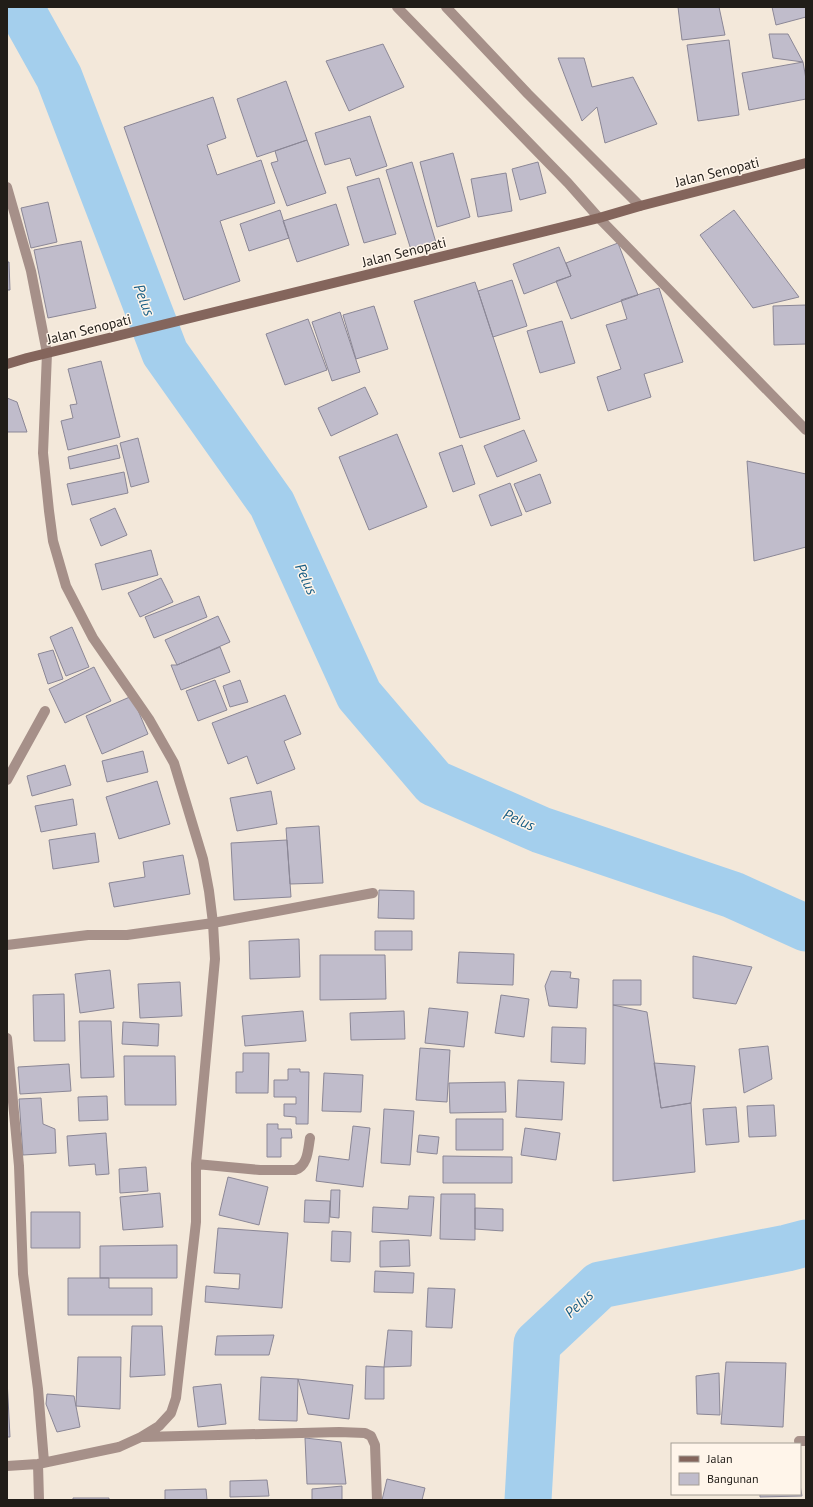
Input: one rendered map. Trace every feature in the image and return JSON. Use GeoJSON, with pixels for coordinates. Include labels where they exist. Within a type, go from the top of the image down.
{"type":"FeatureCollection","features":[{"type":"Feature","properties":{"kind":"main road","name":"Jalan Senopati"},"geometry":{"type":"LineString","coordinates":[[7,364],[599,218],[806,163]]}},
{"type":"Feature","properties":{"kind":"street"},"geometry":{"type":"LineString","coordinates":[[397,7],[568,183],[599,218],[806,430]]}},
{"type":"Feature","properties":{"kind":"street"},"geometry":{"type":"LineString","coordinates":[[446,7],[528,94],[640,206]]}},
{"type":"Feature","properties":{"kind":"street"},"geometry":{"type":"LineString","coordinates":[[7,187],[31,271],[47,353],[43,453],[48,511],[53,541],[66,586],[93,638],[149,719],[174,763],[203,858],[212,923],[215,959],[196,1164],[196,1222],[176,1398],[171,1414],[159,1426],[141,1437],[119,1447],[41,1463],[9,1466]]}},
{"type":"Feature","properties":{"kind":"street"},"geometry":{"type":"LineString","coordinates":[[7,780],[45,711]]}},
{"type":"Feature","properties":{"kind":"street"},"geometry":{"type":"LineString","coordinates":[[7,944],[88,934],[127,935],[212,923],[373,894]]}},
{"type":"Feature","properties":{"kind":"street"},"geometry":{"type":"LineString","coordinates":[[7,1038],[19,1166],[23,1274],[38,1389],[41,1463],[39,1500]]}},
{"type":"Feature","properties":{"kind":"street"},"geometry":{"type":"LineString","coordinates":[[196,1164],[260,1170],[295,1170],[300,1168],[305,1161],[310,1138]]}},
{"type":"Feature","properties":{"kind":"street"},"geometry":{"type":"LineString","coordinates":[[141,1437],[339,1432],[365,1433],[371,1436],[375,1445],[377,1500]]}},
{"type":"Feature","properties":{"kind":"building"},"geometry":{"type":"Polygon","coordinates":[[[678,7],[719,7],[725,35],[682,40],[678,7]]]}},
{"type":"Feature","properties":{"kind":"building"},"geometry":{"type":"Polygon","coordinates":[[[772,7],[806,7],[806,17],[776,25],[772,7]]]}},
{"type":"Feature","properties":{"kind":"building"},"geometry":{"type":"Polygon","coordinates":[[[769,34],[788,34],[803,62],[773,58],[769,34]]]}},
{"type":"Feature","properties":{"kind":"building"},"geometry":{"type":"Polygon","coordinates":[[[729,40],[739,115],[698,121],[687,45],[729,40]]]}},
{"type":"Feature","properties":{"kind":"building"},"geometry":{"type":"Polygon","coordinates":[[[383,44],[404,87],[349,111],[326,61],[383,44]]]}},
{"type":"Feature","properties":{"kind":"building"},"geometry":{"type":"Polygon","coordinates":[[[558,58],[584,58],[592,87],[633,77],[657,124],[605,143],[597,107],[582,121],[558,58]]]}},
{"type":"Feature","properties":{"kind":"building"},"geometry":{"type":"Polygon","coordinates":[[[803,62],[806,79],[806,99],[749,110],[742,73],[803,62]]]}},
{"type":"Feature","properties":{"kind":"building"},"geometry":{"type":"Polygon","coordinates":[[[286,81],[307,140],[257,157],[237,99],[286,81]]]}},
{"type":"Feature","properties":{"kind":"building"},"geometry":{"type":"Polygon","coordinates":[[[213,97],[226,138],[207,145],[217,175],[261,160],[275,203],[220,221],[240,281],[184,300],[124,127],[213,97]]]}},
{"type":"Feature","properties":{"kind":"building"},"geometry":{"type":"Polygon","coordinates":[[[370,116],[387,166],[356,176],[350,158],[325,165],[315,133],[370,116]]]}},
{"type":"Feature","properties":{"kind":"building"},"geometry":{"type":"Polygon","coordinates":[[[307,140],[326,193],[287,206],[271,163],[278,161],[275,151],[307,140]]]}},
{"type":"Feature","properties":{"kind":"building"},"geometry":{"type":"Polygon","coordinates":[[[453,153],[470,217],[437,227],[420,162],[453,153]]]}},
{"type":"Feature","properties":{"kind":"building"},"geometry":{"type":"Polygon","coordinates":[[[412,162],[437,246],[412,253],[386,170],[412,162]]]}},
{"type":"Feature","properties":{"kind":"building"},"geometry":{"type":"Polygon","coordinates":[[[538,162],[546,193],[520,200],[512,169],[538,162]]]}},
{"type":"Feature","properties":{"kind":"building"},"geometry":{"type":"Polygon","coordinates":[[[506,173],[512,211],[478,217],[471,179],[506,173]]]}},
{"type":"Feature","properties":{"kind":"building"},"geometry":{"type":"Polygon","coordinates":[[[379,178],[396,234],[364,243],[347,187],[379,178]]]}},
{"type":"Feature","properties":{"kind":"building"},"geometry":{"type":"Polygon","coordinates":[[[48,202],[57,242],[31,248],[21,208],[48,202]]]}},
{"type":"Feature","properties":{"kind":"building"},"geometry":{"type":"Polygon","coordinates":[[[336,204],[349,245],[297,262],[283,221],[336,204]]]}},
{"type":"Feature","properties":{"kind":"building"},"geometry":{"type":"Polygon","coordinates":[[[280,210],[289,238],[249,251],[240,224],[280,210]]]}},
{"type":"Feature","properties":{"kind":"building"},"geometry":{"type":"Polygon","coordinates":[[[734,210],[799,297],[753,308],[700,235],[734,210]]]}},
{"type":"Feature","properties":{"kind":"building"},"geometry":{"type":"Polygon","coordinates":[[[81,241],[96,308],[48,318],[34,250],[81,241]]]}},
{"type":"Feature","properties":{"kind":"building"},"geometry":{"type":"Polygon","coordinates":[[[618,243],[638,295],[571,319],[556,281],[571,276],[566,263],[618,243]]]}},
{"type":"Feature","properties":{"kind":"building"},"geometry":{"type":"Polygon","coordinates":[[[559,247],[571,276],[524,294],[513,264],[559,247]]]}},
{"type":"Feature","properties":{"kind":"building"},"geometry":{"type":"Polygon","coordinates":[[[7,262],[9,262],[10,290],[7,290],[7,262]]]}},
{"type":"Feature","properties":{"kind":"building"},"geometry":{"type":"Polygon","coordinates":[[[512,280],[527,326],[493,337],[478,291],[512,280]]]}},
{"type":"Feature","properties":{"kind":"building"},"geometry":{"type":"Polygon","coordinates":[[[475,282],[520,419],[460,438],[414,301],[475,282]]]}},
{"type":"Feature","properties":{"kind":"building"},"geometry":{"type":"Polygon","coordinates":[[[659,288],[683,362],[644,374],[651,397],[608,411],[597,377],[621,369],[606,325],[627,319],[621,300],[659,288]]]}},
{"type":"Feature","properties":{"kind":"building"},"geometry":{"type":"Polygon","coordinates":[[[806,305],[806,344],[774,345],[773,306],[806,305]]]}},
{"type":"Feature","properties":{"kind":"building"},"geometry":{"type":"Polygon","coordinates":[[[374,306],[388,349],[356,359],[343,315],[374,306]]]}},
{"type":"Feature","properties":{"kind":"building"},"geometry":{"type":"Polygon","coordinates":[[[340,312],[360,372],[332,381],[312,322],[340,312]]]}},
{"type":"Feature","properties":{"kind":"building"},"geometry":{"type":"Polygon","coordinates":[[[308,319],[327,370],[285,385],[266,334],[308,319]]]}},
{"type":"Feature","properties":{"kind":"building"},"geometry":{"type":"Polygon","coordinates":[[[562,321],[575,363],[540,373],[527,331],[562,321]]]}},
{"type":"Feature","properties":{"kind":"building"},"geometry":{"type":"Polygon","coordinates":[[[101,361],[120,437],[68,450],[61,421],[73,418],[70,405],[77,404],[68,369],[101,361]]]}},
{"type":"Feature","properties":{"kind":"building"},"geometry":{"type":"Polygon","coordinates":[[[365,387],[378,414],[331,436],[318,408],[365,387]]]}},
{"type":"Feature","properties":{"kind":"building"},"geometry":{"type":"Polygon","coordinates":[[[7,398],[17,402],[27,432],[7,432],[7,398]]]}},
{"type":"Feature","properties":{"kind":"building"},"geometry":{"type":"Polygon","coordinates":[[[524,430],[537,461],[497,477],[484,446],[524,430]]]}},
{"type":"Feature","properties":{"kind":"building"},"geometry":{"type":"Polygon","coordinates":[[[397,434],[427,507],[369,530],[339,457],[397,434]]]}},
{"type":"Feature","properties":{"kind":"building"},"geometry":{"type":"Polygon","coordinates":[[[138,438],[149,482],[131,487],[120,443],[138,438]]]}},
{"type":"Feature","properties":{"kind":"building"},"geometry":{"type":"Polygon","coordinates":[[[117,445],[120,458],[70,469],[68,457],[117,445]]]}},
{"type":"Feature","properties":{"kind":"building"},"geometry":{"type":"Polygon","coordinates":[[[462,445],[475,484],[453,492],[439,453],[462,445]]]}},
{"type":"Feature","properties":{"kind":"building"},"geometry":{"type":"Polygon","coordinates":[[[747,461],[806,474],[806,547],[754,561],[747,461]]]}},
{"type":"Feature","properties":{"kind":"building"},"geometry":{"type":"Polygon","coordinates":[[[124,472],[128,493],[72,505],[67,484],[124,472]]]}},
{"type":"Feature","properties":{"kind":"building"},"geometry":{"type":"Polygon","coordinates":[[[540,474],[551,503],[526,512],[514,484],[540,474]]]}},
{"type":"Feature","properties":{"kind":"building"},"geometry":{"type":"Polygon","coordinates":[[[510,483],[522,515],[491,526],[479,495],[510,483]]]}},
{"type":"Feature","properties":{"kind":"building"},"geometry":{"type":"Polygon","coordinates":[[[115,508],[127,535],[101,546],[90,519],[115,508]]]}},
{"type":"Feature","properties":{"kind":"building"},"geometry":{"type":"Polygon","coordinates":[[[151,550],[158,575],[102,590],[95,564],[151,550]]]}},
{"type":"Feature","properties":{"kind":"building"},"geometry":{"type":"Polygon","coordinates":[[[161,578],[173,602],[140,617],[128,593],[161,578]]]}},
{"type":"Feature","properties":{"kind":"building"},"geometry":{"type":"Polygon","coordinates":[[[199,596],[207,617],[154,638],[145,617],[199,596]]]}},
{"type":"Feature","properties":{"kind":"building"},"geometry":{"type":"Polygon","coordinates":[[[218,616],[230,642],[177,665],[165,640],[218,616]]]}},
{"type":"Feature","properties":{"kind":"building"},"geometry":{"type":"Polygon","coordinates":[[[72,627],[89,667],[66,676],[50,637],[72,627]]]}},
{"type":"Feature","properties":{"kind":"building"},"geometry":{"type":"Polygon","coordinates":[[[220,647],[230,672],[181,690],[171,665],[177,665],[220,647]]]}},
{"type":"Feature","properties":{"kind":"building"},"geometry":{"type":"Polygon","coordinates":[[[53,650],[63,679],[48,684],[38,654],[53,650]]]}},
{"type":"Feature","properties":{"kind":"building"},"geometry":{"type":"Polygon","coordinates":[[[94,667],[111,701],[65,723],[49,689],[94,667]]]}},
{"type":"Feature","properties":{"kind":"building"},"geometry":{"type":"Polygon","coordinates":[[[215,680],[227,710],[198,721],[186,691],[215,680]]]}},
{"type":"Feature","properties":{"kind":"building"},"geometry":{"type":"Polygon","coordinates":[[[240,680],[248,702],[230,707],[223,686],[240,680]]]}},
{"type":"Feature","properties":{"kind":"building"},"geometry":{"type":"Polygon","coordinates":[[[285,695],[301,734],[284,741],[295,769],[257,784],[247,756],[228,764],[212,723],[285,695]]]}},
{"type":"Feature","properties":{"kind":"building"},"geometry":{"type":"Polygon","coordinates":[[[132,696],[148,734],[102,754],[86,716],[132,696]]]}},
{"type":"Feature","properties":{"kind":"building"},"geometry":{"type":"Polygon","coordinates":[[[143,751],[148,772],[107,782],[102,761],[143,751]]]}},
{"type":"Feature","properties":{"kind":"building"},"geometry":{"type":"Polygon","coordinates":[[[65,765],[71,785],[32,796],[27,776],[65,765]]]}},
{"type":"Feature","properties":{"kind":"building"},"geometry":{"type":"Polygon","coordinates":[[[157,781],[170,824],[119,839],[106,797],[157,781]]]}},
{"type":"Feature","properties":{"kind":"building"},"geometry":{"type":"Polygon","coordinates":[[[271,791],[277,824],[237,831],[230,798],[271,791]]]}},
{"type":"Feature","properties":{"kind":"building"},"geometry":{"type":"Polygon","coordinates":[[[73,799],[77,825],[41,832],[35,806],[73,799]]]}},
{"type":"Feature","properties":{"kind":"building"},"geometry":{"type":"Polygon","coordinates":[[[319,826],[323,883],[290,884],[286,828],[319,826]]]}},
{"type":"Feature","properties":{"kind":"building"},"geometry":{"type":"Polygon","coordinates":[[[95,833],[99,862],[53,869],[49,840],[95,833]]]}},
{"type":"Feature","properties":{"kind":"building"},"geometry":{"type":"Polygon","coordinates":[[[287,840],[291,897],[234,900],[231,843],[287,840]]]}},
{"type":"Feature","properties":{"kind":"building"},"geometry":{"type":"Polygon","coordinates":[[[183,855],[190,894],[114,907],[109,883],[145,877],[143,862],[183,855]]]}},
{"type":"Feature","properties":{"kind":"building"},"geometry":{"type":"Polygon","coordinates":[[[379,890],[414,891],[414,919],[378,918],[379,890]]]}},
{"type":"Feature","properties":{"kind":"building"},"geometry":{"type":"Polygon","coordinates":[[[375,931],[412,931],[412,950],[375,950],[375,931]]]}},
{"type":"Feature","properties":{"kind":"building"},"geometry":{"type":"Polygon","coordinates":[[[299,939],[300,977],[250,979],[249,941],[299,939]]]}},
{"type":"Feature","properties":{"kind":"building"},"geometry":{"type":"Polygon","coordinates":[[[459,952],[514,954],[513,985],[457,983],[459,952]]]}},
{"type":"Feature","properties":{"kind":"building"},"geometry":{"type":"Polygon","coordinates":[[[320,955],[385,955],[386,999],[320,1000],[320,955]]]}},
{"type":"Feature","properties":{"kind":"building"},"geometry":{"type":"Polygon","coordinates":[[[693,956],[752,967],[736,1004],[693,998],[693,956]]]}},
{"type":"Feature","properties":{"kind":"building"},"geometry":{"type":"Polygon","coordinates":[[[110,970],[114,1008],[80,1013],[75,974],[110,970]]]}},
{"type":"Feature","properties":{"kind":"building"},"geometry":{"type":"Polygon","coordinates":[[[551,971],[571,972],[570,978],[579,979],[577,1008],[549,1006],[545,986],[551,971]]]}},
{"type":"Feature","properties":{"kind":"building"},"geometry":{"type":"Polygon","coordinates":[[[613,980],[641,980],[641,1005],[613,1005],[613,980]]]}},
{"type":"Feature","properties":{"kind":"building"},"geometry":{"type":"Polygon","coordinates":[[[180,982],[182,1016],[140,1018],[138,984],[180,982]]]}},
{"type":"Feature","properties":{"kind":"building"},"geometry":{"type":"Polygon","coordinates":[[[64,994],[65,1041],[34,1041],[33,995],[64,994]]]}},
{"type":"Feature","properties":{"kind":"building"},"geometry":{"type":"Polygon","coordinates":[[[501,995],[529,999],[524,1037],[495,1033],[501,995]]]}},
{"type":"Feature","properties":{"kind":"building"},"geometry":{"type":"Polygon","coordinates":[[[613,1005],[647,1012],[661,1108],[691,1103],[695,1172],[613,1181],[613,1005]]]}},
{"type":"Feature","properties":{"kind":"building"},"geometry":{"type":"Polygon","coordinates":[[[429,1008],[468,1012],[464,1047],[425,1043],[429,1008]]]}},
{"type":"Feature","properties":{"kind":"building"},"geometry":{"type":"Polygon","coordinates":[[[303,1011],[306,1041],[245,1046],[242,1016],[303,1011]]]}},
{"type":"Feature","properties":{"kind":"building"},"geometry":{"type":"Polygon","coordinates":[[[404,1011],[405,1039],[351,1040],[350,1013],[404,1011]]]}},
{"type":"Feature","properties":{"kind":"building"},"geometry":{"type":"Polygon","coordinates":[[[79,1021],[111,1021],[114,1077],[81,1078],[79,1021]]]}},
{"type":"Feature","properties":{"kind":"building"},"geometry":{"type":"Polygon","coordinates":[[[123,1022],[159,1024],[158,1046],[122,1044],[123,1022]]]}},
{"type":"Feature","properties":{"kind":"building"},"geometry":{"type":"Polygon","coordinates":[[[552,1027],[586,1028],[585,1064],[551,1062],[552,1027]]]}},
{"type":"Feature","properties":{"kind":"building"},"geometry":{"type":"Polygon","coordinates":[[[768,1046],[772,1079],[744,1093],[739,1049],[768,1046]]]}},
{"type":"Feature","properties":{"kind":"building"},"geometry":{"type":"Polygon","coordinates":[[[420,1048],[450,1050],[447,1102],[416,1100],[420,1048]]]}},
{"type":"Feature","properties":{"kind":"building"},"geometry":{"type":"Polygon","coordinates":[[[243,1053],[269,1053],[268,1093],[236,1093],[236,1072],[243,1072],[243,1053]]]}},
{"type":"Feature","properties":{"kind":"building"},"geometry":{"type":"Polygon","coordinates":[[[124,1056],[175,1056],[176,1105],[125,1105],[124,1056]]]}},
{"type":"Feature","properties":{"kind":"building"},"geometry":{"type":"Polygon","coordinates":[[[654,1063],[695,1066],[691,1103],[661,1108],[654,1063]]]}},
{"type":"Feature","properties":{"kind":"building"},"geometry":{"type":"Polygon","coordinates":[[[69,1064],[71,1091],[20,1094],[18,1067],[69,1064]]]}},
{"type":"Feature","properties":{"kind":"building"},"geometry":{"type":"Polygon","coordinates":[[[288,1069],[300,1069],[300,1072],[309,1072],[308,1124],[296,1124],[296,1117],[284,1116],[284,1104],[296,1104],[296,1097],[274,1097],[274,1080],[288,1080],[288,1069]]]}},
{"type":"Feature","properties":{"kind":"building"},"geometry":{"type":"Polygon","coordinates":[[[324,1073],[363,1075],[361,1112],[322,1111],[324,1073]]]}},
{"type":"Feature","properties":{"kind":"building"},"geometry":{"type":"Polygon","coordinates":[[[518,1080],[564,1082],[562,1120],[516,1117],[518,1080]]]}},
{"type":"Feature","properties":{"kind":"building"},"geometry":{"type":"Polygon","coordinates":[[[505,1082],[506,1112],[450,1113],[449,1083],[505,1082]]]}},
{"type":"Feature","properties":{"kind":"building"},"geometry":{"type":"Polygon","coordinates":[[[107,1096],[108,1120],[79,1121],[78,1097],[107,1096]]]}},
{"type":"Feature","properties":{"kind":"building"},"geometry":{"type":"Polygon","coordinates":[[[41,1098],[43,1124],[55,1129],[56,1153],[23,1155],[19,1099],[41,1098]]]}},
{"type":"Feature","properties":{"kind":"building"},"geometry":{"type":"Polygon","coordinates":[[[774,1105],[776,1136],[749,1137],[747,1106],[774,1105]]]}},
{"type":"Feature","properties":{"kind":"building"},"geometry":{"type":"Polygon","coordinates":[[[736,1107],[739,1142],[706,1145],[703,1109],[736,1107]]]}},
{"type":"Feature","properties":{"kind":"building"},"geometry":{"type":"Polygon","coordinates":[[[384,1109],[414,1111],[410,1165],[381,1163],[384,1109]]]}},
{"type":"Feature","properties":{"kind":"building"},"geometry":{"type":"Polygon","coordinates":[[[456,1119],[503,1119],[503,1150],[456,1150],[456,1119]]]}},
{"type":"Feature","properties":{"kind":"building"},"geometry":{"type":"Polygon","coordinates":[[[267,1124],[278,1124],[278,1129],[291,1129],[292,1138],[281,1138],[281,1157],[267,1157],[267,1124]]]}},
{"type":"Feature","properties":{"kind":"building"},"geometry":{"type":"Polygon","coordinates":[[[353,1126],[370,1128],[363,1187],[316,1181],[319,1156],[349,1160],[353,1126]]]}},
{"type":"Feature","properties":{"kind":"building"},"geometry":{"type":"Polygon","coordinates":[[[525,1128],[560,1133],[556,1160],[521,1155],[525,1128]]]}},
{"type":"Feature","properties":{"kind":"building"},"geometry":{"type":"Polygon","coordinates":[[[106,1133],[109,1174],[96,1175],[95,1164],[69,1166],[67,1136],[106,1133]]]}},
{"type":"Feature","properties":{"kind":"building"},"geometry":{"type":"Polygon","coordinates":[[[419,1135],[439,1137],[437,1154],[417,1152],[419,1135]]]}},
{"type":"Feature","properties":{"kind":"building"},"geometry":{"type":"Polygon","coordinates":[[[443,1156],[512,1157],[512,1183],[443,1183],[443,1156]]]}},
{"type":"Feature","properties":{"kind":"building"},"geometry":{"type":"Polygon","coordinates":[[[146,1167],[148,1191],[120,1193],[119,1169],[146,1167]]]}},
{"type":"Feature","properties":{"kind":"building"},"geometry":{"type":"Polygon","coordinates":[[[228,1177],[268,1187],[259,1225],[219,1215],[228,1177]]]}},
{"type":"Feature","properties":{"kind":"building"},"geometry":{"type":"Polygon","coordinates":[[[331,1190],[340,1190],[339,1218],[330,1217],[331,1190]]]}},
{"type":"Feature","properties":{"kind":"building"},"geometry":{"type":"Polygon","coordinates":[[[160,1193],[163,1227],[123,1230],[120,1197],[160,1193]]]}},
{"type":"Feature","properties":{"kind":"building"},"geometry":{"type":"Polygon","coordinates":[[[441,1194],[475,1194],[475,1240],[440,1239],[441,1194]]]}},
{"type":"Feature","properties":{"kind":"building"},"geometry":{"type":"Polygon","coordinates":[[[409,1196],[434,1197],[431,1236],[372,1232],[373,1207],[408,1209],[409,1196]]]}},
{"type":"Feature","properties":{"kind":"building"},"geometry":{"type":"Polygon","coordinates":[[[305,1200],[330,1201],[329,1223],[304,1222],[305,1200]]]}},
{"type":"Feature","properties":{"kind":"building"},"geometry":{"type":"Polygon","coordinates":[[[475,1208],[503,1209],[503,1231],[475,1229],[475,1208]]]}},
{"type":"Feature","properties":{"kind":"building"},"geometry":{"type":"Polygon","coordinates":[[[31,1212],[80,1212],[80,1248],[31,1248],[31,1212]]]}},
{"type":"Feature","properties":{"kind":"building"},"geometry":{"type":"Polygon","coordinates":[[[218,1228],[288,1233],[282,1308],[205,1302],[206,1286],[239,1289],[240,1274],[214,1273],[218,1228]]]}},
{"type":"Feature","properties":{"kind":"building"},"geometry":{"type":"Polygon","coordinates":[[[332,1231],[351,1232],[350,1262],[331,1261],[332,1231]]]}},
{"type":"Feature","properties":{"kind":"building"},"geometry":{"type":"Polygon","coordinates":[[[409,1240],[410,1266],[380,1267],[380,1241],[409,1240]]]}},
{"type":"Feature","properties":{"kind":"building"},"geometry":{"type":"Polygon","coordinates":[[[177,1245],[177,1278],[100,1278],[100,1246],[177,1245]]]}},
{"type":"Feature","properties":{"kind":"building"},"geometry":{"type":"Polygon","coordinates":[[[375,1271],[414,1273],[413,1293],[374,1292],[375,1271]]]}},
{"type":"Feature","properties":{"kind":"building"},"geometry":{"type":"Polygon","coordinates":[[[68,1278],[109,1278],[109,1288],[152,1288],[152,1315],[68,1315],[68,1278]]]}},
{"type":"Feature","properties":{"kind":"building"},"geometry":{"type":"Polygon","coordinates":[[[428,1288],[455,1289],[452,1328],[426,1327],[428,1288]]]}},
{"type":"Feature","properties":{"kind":"building"},"geometry":{"type":"Polygon","coordinates":[[[132,1326],[162,1326],[165,1375],[130,1377],[132,1326]]]}},
{"type":"Feature","properties":{"kind":"building"},"geometry":{"type":"Polygon","coordinates":[[[388,1330],[412,1331],[411,1366],[384,1367],[388,1330]]]}},
{"type":"Feature","properties":{"kind":"building"},"geometry":{"type":"Polygon","coordinates":[[[274,1335],[269,1355],[215,1355],[217,1336],[274,1335]]]}},
{"type":"Feature","properties":{"kind":"building"},"geometry":{"type":"Polygon","coordinates":[[[78,1357],[121,1357],[120,1409],[76,1406],[78,1357]]]}},
{"type":"Feature","properties":{"kind":"building"},"geometry":{"type":"Polygon","coordinates":[[[726,1362],[786,1363],[783,1427],[721,1424],[726,1362]]]}},
{"type":"Feature","properties":{"kind":"building"},"geometry":{"type":"Polygon","coordinates":[[[366,1366],[384,1367],[384,1399],[365,1399],[366,1366]]]}},
{"type":"Feature","properties":{"kind":"building"},"geometry":{"type":"Polygon","coordinates":[[[719,1373],[720,1415],[697,1414],[696,1376],[719,1373]]]}},
{"type":"Feature","properties":{"kind":"building"},"geometry":{"type":"Polygon","coordinates":[[[261,1377],[298,1379],[297,1421],[259,1420],[261,1377]]]}},
{"type":"Feature","properties":{"kind":"building"},"geometry":{"type":"Polygon","coordinates":[[[7,1379],[10,1437],[7,1437],[7,1379]]]}},
{"type":"Feature","properties":{"kind":"building"},"geometry":{"type":"Polygon","coordinates":[[[298,1379],[353,1385],[349,1419],[308,1414],[298,1379]]]}},
{"type":"Feature","properties":{"kind":"building"},"geometry":{"type":"Polygon","coordinates":[[[221,1384],[226,1424],[198,1427],[193,1387],[221,1384]]]}},
{"type":"Feature","properties":{"kind":"building"},"geometry":{"type":"Polygon","coordinates":[[[47,1394],[74,1396],[80,1427],[57,1432],[46,1404],[47,1394]]]}},
{"type":"Feature","properties":{"kind":"building"},"geometry":{"type":"Polygon","coordinates":[[[305,1438],[341,1442],[346,1484],[307,1484],[305,1438]]]}},
{"type":"Feature","properties":{"kind":"building"},"geometry":{"type":"Polygon","coordinates":[[[387,1479],[425,1488],[422,1500],[382,1500],[387,1479]]]}},
{"type":"Feature","properties":{"kind":"building"},"geometry":{"type":"Polygon","coordinates":[[[267,1480],[269,1496],[230,1497],[230,1481],[267,1480]]]}},
{"type":"Feature","properties":{"kind":"building"},"geometry":{"type":"Polygon","coordinates":[[[342,1486],[342,1500],[312,1500],[312,1489],[342,1486]]]}},
{"type":"Feature","properties":{"kind":"building"},"geometry":{"type":"Polygon","coordinates":[[[206,1489],[207,1500],[165,1500],[165,1490],[206,1489]]]}},
{"type":"Feature","properties":{"kind":"building"},"geometry":{"type":"Polygon","coordinates":[[[801,1490],[802,1496],[760,1497],[760,1495],[801,1495],[801,1490]]]}},
{"type":"Feature","properties":{"kind":"building"},"geometry":{"type":"Polygon","coordinates":[[[73,1498],[109,1498],[109,1500],[73,1500],[73,1498]]]}},
{"type":"Feature","properties":{"kind":"waterway","name":"Pelus"},"geometry":{"type":"LineString","coordinates":[[20,7],[59,77],[165,353],[272,504],[359,695],[434,783],[541,830],[733,895],[806,928]]}},
{"type":"Feature","properties":{"kind":"waterway","name":"Pelus"},"geometry":{"type":"LineString","coordinates":[[528,1500],[537,1344],[600,1285],[806,1243]]}}]}
